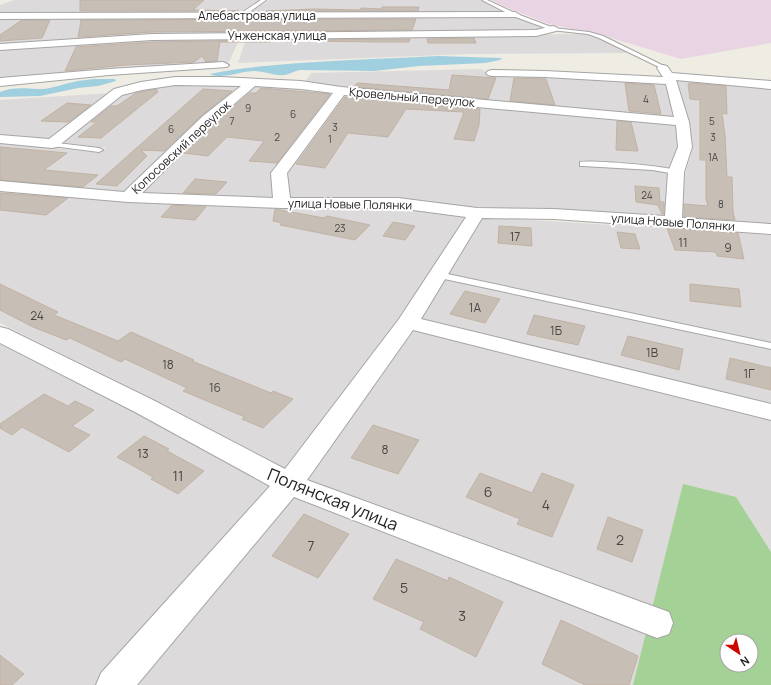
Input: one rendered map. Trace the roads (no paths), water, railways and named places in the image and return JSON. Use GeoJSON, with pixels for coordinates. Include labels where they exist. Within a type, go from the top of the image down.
{"type":"FeatureCollection","features":[{"type":"Feature","properties":{"kind":"street","name":"Алебастровая улица"},"geometry":{"type":"LineString","coordinates":[[0,16],[515,15]]}},
{"type":"Feature","properties":{"kind":"street","name":"Унженская улица"},"geometry":{"type":"LineString","coordinates":[[0,47],[152,37],[536,33],[553,29]]}},
{"type":"Feature","properties":{"kind":"street"},"geometry":{"type":"LineString","coordinates":[[0,82],[109,72],[223,66]]}},
{"type":"Feature","properties":{"kind":"street"},"geometry":{"type":"LineString","coordinates":[[492,73],[667,75],[771,85]]}},
{"type":"Feature","properties":{"kind":"street"},"geometry":{"type":"LineString","coordinates":[[667,75],[682,122],[685,147],[676,172],[673,221]]}},
{"type":"Feature","properties":{"kind":"street","name":"Кровельный переулок"},"geometry":{"type":"LineString","coordinates":[[52,144],[118,92],[141,86],[175,81],[301,85],[341,91],[682,122]]}},
{"type":"Feature","properties":{"kind":"street","name":"Копосовский переулок"},"geometry":{"type":"LineString","coordinates":[[128,196],[208,119],[252,83]]}},
{"type":"Feature","properties":{"kind":"street"},"geometry":{"type":"LineString","coordinates":[[282,203],[279,173],[341,91]]}},
{"type":"Feature","properties":{"kind":"street"},"geometry":{"type":"LineString","coordinates":[[0,139],[52,144]]}},
{"type":"Feature","properties":{"kind":"street","name":"улица Новые Полянки"},"geometry":{"type":"LineString","coordinates":[[0,186],[128,196],[282,203],[398,203],[477,213],[554,214],[673,221],[771,229]]}},
{"type":"Feature","properties":{"kind":"street"},"geometry":{"type":"LineString","coordinates":[[114,685],[289,484],[408,322],[477,213]]}},
{"type":"Feature","properties":{"kind":"street"},"geometry":{"type":"LineString","coordinates":[[408,322],[771,412]]}},
{"type":"Feature","properties":{"kind":"street","name":"Полянская улица"},"geometry":{"type":"LineString","coordinates":[[0,334],[144,406],[289,484],[657,623]]}},
{"type":"Feature","properties":{"kind":"lane"},"geometry":{"type":"LineString","coordinates":[[242,15],[264,0]]}},
{"type":"Feature","properties":{"kind":"lane"},"geometry":{"type":"LineString","coordinates":[[484,0],[515,15],[553,29],[601,37],[667,75]]}},
{"type":"Feature","properties":{"kind":"lane"},"geometry":{"type":"LineString","coordinates":[[52,144],[99,150]]}},
{"type":"Feature","properties":{"kind":"lane"},"geometry":{"type":"LineString","coordinates":[[583,164],[652,168],[676,172]]}},
{"type":"Feature","properties":{"kind":"lane"},"geometry":{"type":"LineString","coordinates":[[438,275],[771,346]]}},
{"type":"Feature","properties":{"kind":"water"},"geometry":{"type":"Polygon","coordinates":[[[438,56],[502,58],[500,60],[485,63],[419,66],[374,71],[300,70],[287,75],[254,71],[225,76],[214,76],[210,74],[243,68],[296,63],[438,56]]]}},
{"type":"Feature","properties":{"kind":"water"},"geometry":{"type":"Polygon","coordinates":[[[95,79],[115,79],[116,81],[98,86],[78,88],[40,96],[0,97],[0,92],[5,90],[21,88],[43,89],[95,79]]]}}]}
